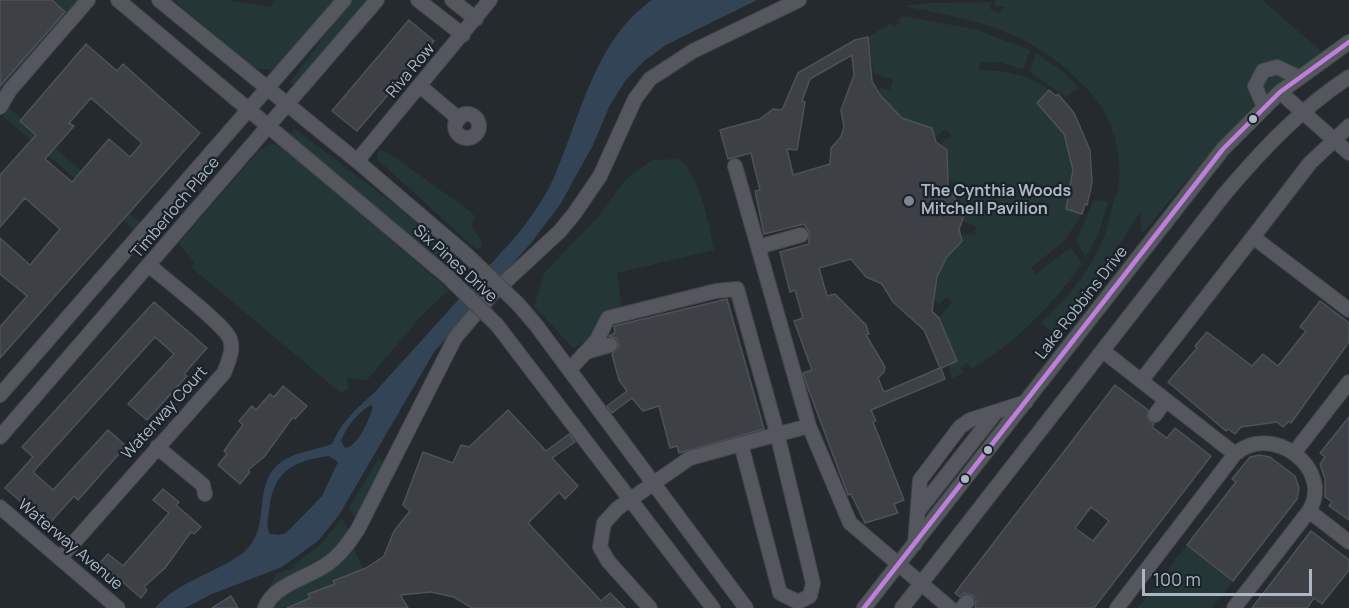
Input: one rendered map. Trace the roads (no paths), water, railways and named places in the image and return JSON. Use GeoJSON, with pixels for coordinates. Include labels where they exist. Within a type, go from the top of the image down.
{"type":"FeatureCollection","features":[{"type":"Feature","properties":{"kind":"street"},"geometry":{"type":"LineString","coordinates":[[0,107],[10,90],[88,0]]}},
{"type":"Feature","properties":{"kind":"street","name":"Six Pines Drive"},"geometry":{"type":"LineString","coordinates":[[118,0],[448,277],[497,325],[631,500],[706,606]]}},
{"type":"Feature","properties":{"kind":"street","name":"Six Pines Drive"},"geometry":{"type":"LineString","coordinates":[[159,0],[357,161],[467,255],[518,304],[570,369],[746,608]]}},
{"type":"Feature","properties":{"kind":"street","name":"Timberloch Place"},"geometry":{"type":"LineString","coordinates":[[0,395],[344,0]]}},
{"type":"Feature","properties":{"kind":"street","name":"Timberloch Place"},"geometry":{"type":"LineString","coordinates":[[0,437],[150,266],[376,0]]}},
{"type":"Feature","properties":{"kind":"street"},"geometry":{"type":"LineString","coordinates":[[418,0],[463,35]]}},
{"type":"Feature","properties":{"kind":"street"},"geometry":{"type":"LineString","coordinates":[[452,0],[476,19]]}},
{"type":"Feature","properties":{"kind":"street","name":"Riva Row"},"geometry":{"type":"LineString","coordinates":[[357,161],[490,0]]}},
{"type":"Feature","properties":{"kind":"street"},"geometry":{"type":"LineString","coordinates":[[265,608],[272,595],[329,563],[349,542],[358,529],[452,344],[468,321],[507,279],[560,231],[600,176],[625,118],[650,79],[693,51],[799,0]]}},
{"type":"Feature","properties":{"kind":"street","name":"Lake Robbins Drive"},"geometry":{"type":"LineString","coordinates":[[864,608],[1223,149],[1280,92],[1349,42]]}},
{"type":"Feature","properties":{"kind":"street"},"geometry":{"type":"LineString","coordinates":[[1264,107],[1255,86],[1263,71],[1277,67],[1298,77]]}},
{"type":"Feature","properties":{"kind":"street"},"geometry":{"type":"LineString","coordinates":[[902,608],[1223,196],[1269,143],[1301,113],[1349,77]]}},
{"type":"Feature","properties":{"kind":"street"},"geometry":{"type":"LineString","coordinates":[[420,86],[459,119]]}},
{"type":"Feature","properties":{"kind":"street"},"geometry":{"type":"LineString","coordinates":[[1280,92],[1301,113],[1349,153]]}},
{"type":"Feature","properties":{"kind":"street"},"geometry":{"type":"LineString","coordinates":[[1142,381],[1310,163],[1349,126]]}},
{"type":"Feature","properties":{"kind":"street"},"geometry":{"type":"LineString","coordinates":[[735,166],[809,426],[846,518],[855,529],[950,608]]}},
{"type":"Feature","properties":{"kind":"street"},"geometry":{"type":"LineString","coordinates":[[758,247],[801,235]]}},
{"type":"Feature","properties":{"kind":"street"},"geometry":{"type":"LineString","coordinates":[[1252,237],[1349,310]]}},
{"type":"Feature","properties":{"kind":"street","name":"Waterway Court"},"geometry":{"type":"LineString","coordinates":[[61,557],[224,373],[231,354],[230,338],[150,266]]}},
{"type":"Feature","properties":{"kind":"street"},"geometry":{"type":"LineString","coordinates":[[570,369],[597,340],[609,318],[716,291],[737,289],[777,433],[813,584],[810,596],[798,602],[780,593],[741,444]]}},
{"type":"Feature","properties":{"kind":"street"},"geometry":{"type":"LineString","coordinates":[[586,352],[610,345]]}},
{"type":"Feature","properties":{"kind":"street"},"geometry":{"type":"LineString","coordinates":[[1103,351],[1235,454]]}},
{"type":"Feature","properties":{"kind":"street"},"geometry":{"type":"LineString","coordinates":[[1294,453],[1349,382]]}},
{"type":"Feature","properties":{"kind":"street"},"geometry":{"type":"LineString","coordinates":[[1155,415],[1166,400]]}},
{"type":"Feature","properties":{"kind":"street"},"geometry":{"type":"LineString","coordinates":[[915,544],[920,480],[952,437],[967,422],[1026,402]]}},
{"type":"Feature","properties":{"kind":"street"},"geometry":{"type":"LineString","coordinates":[[650,608],[608,561],[600,547],[603,523],[618,508],[690,458],[809,426]]}},
{"type":"Feature","properties":{"kind":"street"},"geometry":{"type":"LineString","coordinates":[[1117,608],[1235,454],[1249,445],[1274,443],[1294,453],[1310,470],[1315,483],[1316,497],[1309,511],[1234,608]]}},
{"type":"Feature","properties":{"kind":"street"},"geometry":{"type":"LineString","coordinates":[[157,447],[203,485],[205,494]]}},
{"type":"Feature","properties":{"kind":"street","name":"Waterway Avenue"},"geometry":{"type":"LineString","coordinates":[[0,507],[118,608]]}},
{"type":"Feature","properties":{"kind":"street"},"geometry":{"type":"LineString","coordinates":[[1309,511],[1349,542]]}},
{"type":"Feature","properties":{"kind":"water"},"geometry":{"type":"Polygon","coordinates":[[[652,0],[757,0],[666,45],[644,61],[625,81],[609,107],[593,145],[561,203],[532,242],[434,352],[339,515],[318,541],[282,567],[212,594],[185,608],[155,608],[186,584],[244,552],[253,542],[258,530],[264,492],[273,469],[290,457],[332,444],[350,416],[374,393],[518,234],[539,205],[551,183],[603,57],[616,36],[652,0]],[[371,405],[357,416],[346,431],[341,441],[345,448],[355,442],[363,431],[373,407],[371,405]],[[329,456],[295,465],[280,478],[271,498],[268,523],[270,534],[286,533],[322,496],[338,462],[329,456]]]}},
{"type":"Feature","properties":{"kind":"place","name":"The Cynthia Woods Mitchell Pavilion"},"geometry":{"type":"Point","coordinates":[909,201]}}]}
